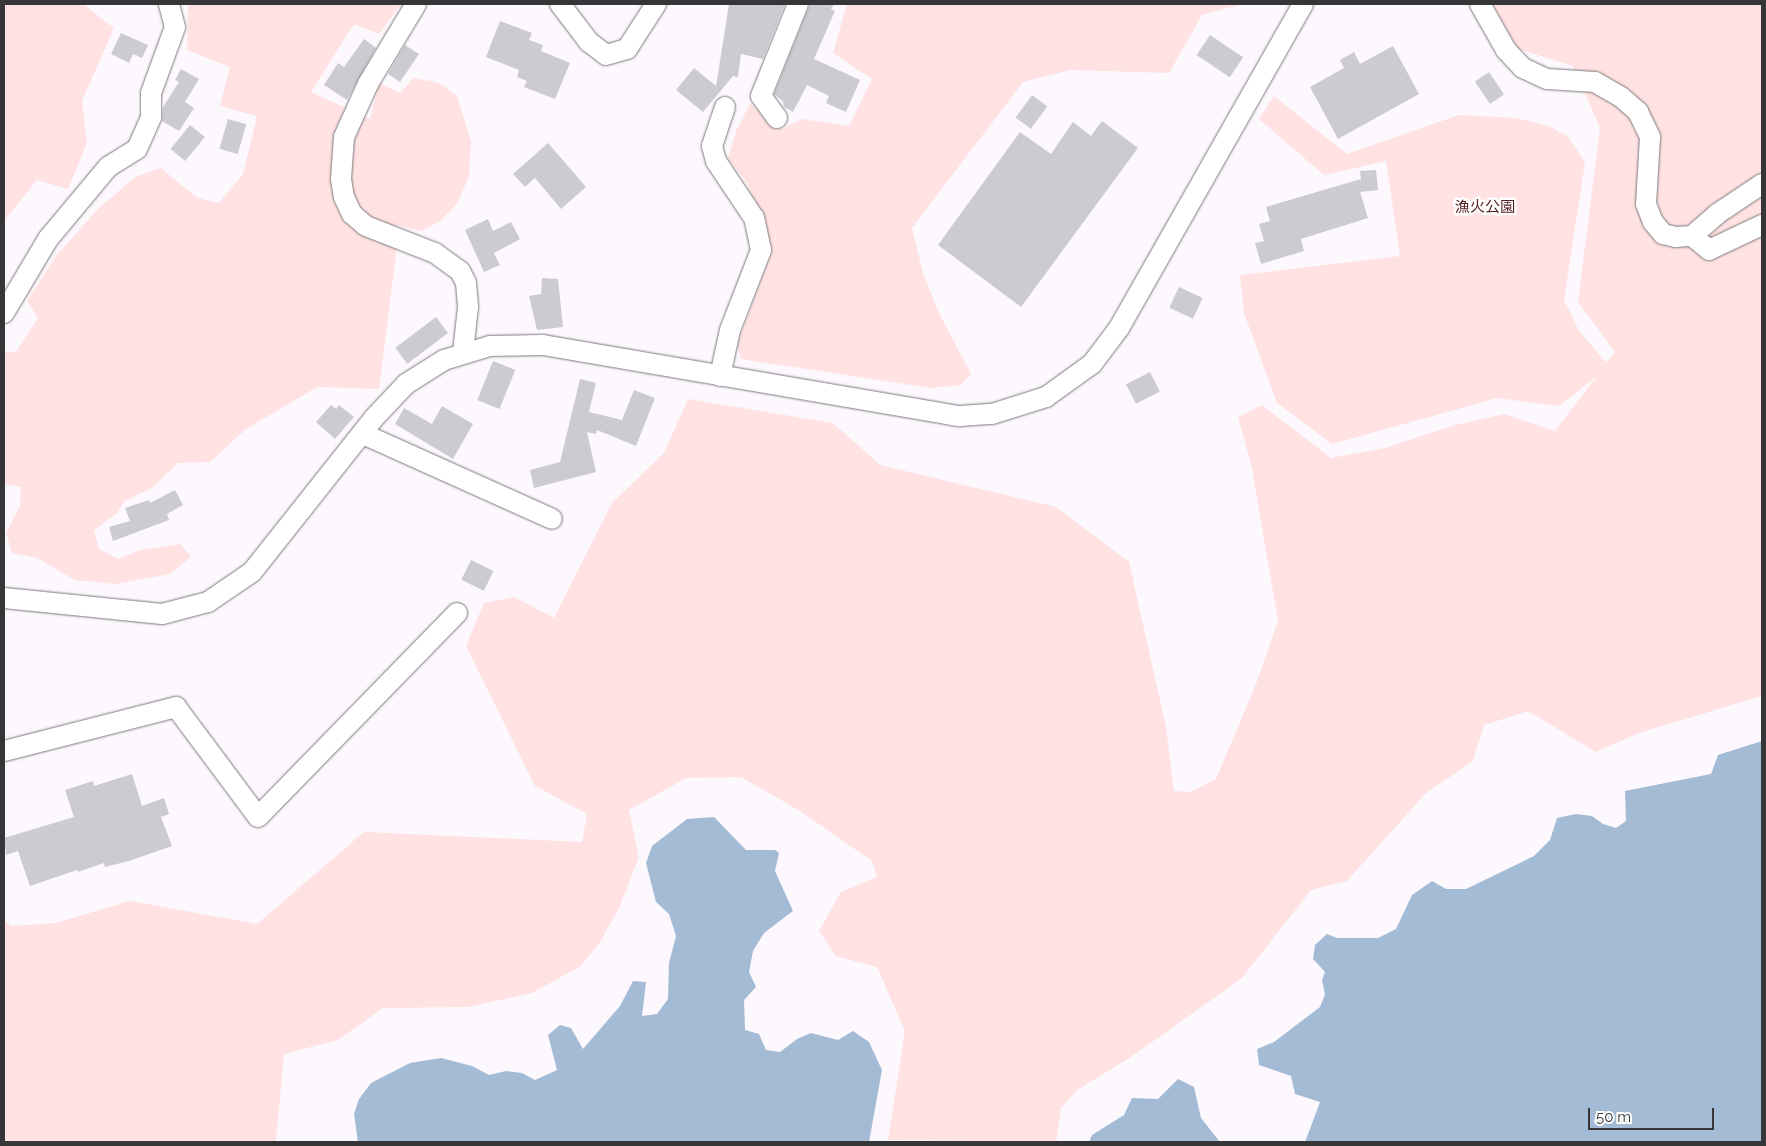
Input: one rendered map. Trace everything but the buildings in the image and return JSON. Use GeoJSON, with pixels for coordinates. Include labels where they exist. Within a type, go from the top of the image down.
{"type":"FeatureCollection","features":[{"type":"Feature","properties":{"kind":"street"},"geometry":{"type":"LineString","coordinates":[[4,313],[48,239],[108,167],[137,149],[151,117],[151,93],[174,26],[169,4]]}},
{"type":"Feature","properties":{"kind":"street"},"geometry":{"type":"LineString","coordinates":[[416,4],[368,84],[344,137],[341,180],[344,197],[352,214],[366,226],[436,253],[460,272],[466,283],[468,307],[463,352]]}},
{"type":"Feature","properties":{"kind":"street"},"geometry":{"type":"LineString","coordinates":[[560,4],[588,42],[606,55],[627,49],[656,4]]}},
{"type":"Feature","properties":{"kind":"street"},"geometry":{"type":"LineString","coordinates":[[776,118],[761,96],[798,4]]}},
{"type":"Feature","properties":{"kind":"street"},"geometry":{"type":"LineString","coordinates":[[4,598],[162,614],[208,602],[252,572],[363,434],[406,384],[437,363],[463,352],[490,346],[543,345],[960,416],[992,414],[1017,408],[1046,397],[1092,364],[1119,328],[1303,4]]}},
{"type":"Feature","properties":{"kind":"street"},"geometry":{"type":"LineString","coordinates":[[1480,4],[1506,50],[1523,68],[1547,79],[1595,82],[1621,97],[1638,112],[1650,137],[1646,204],[1653,222],[1663,234],[1676,237],[1692,236],[1717,214],[1762,184]]}},
{"type":"Feature","properties":{"kind":"street"},"geometry":{"type":"LineString","coordinates":[[720,376],[730,330],[761,250],[754,218],[716,161],[712,146],[725,107]]}},
{"type":"Feature","properties":{"kind":"street"},"geometry":{"type":"LineString","coordinates":[[1692,236],[1709,250],[1762,224]]}},
{"type":"Feature","properties":{"kind":"street"},"geometry":{"type":"LineString","coordinates":[[363,434],[552,519]]}},
{"type":"Feature","properties":{"kind":"street"},"geometry":{"type":"LineString","coordinates":[[4,751],[176,706],[258,817],[457,613]]}},
{"type":"Feature","properties":{"kind":"green space"},"geometry":{"type":"Polygon","coordinates":[[[4,4],[83,4],[114,28],[82,101],[87,143],[68,189],[37,180],[4,221],[4,4]]]}},
{"type":"Feature","properties":{"kind":"green space"},"geometry":{"type":"Polygon","coordinates":[[[188,4],[401,4],[379,34],[354,24],[311,92],[370,119],[379,83],[400,93],[413,78],[437,82],[457,96],[471,142],[469,176],[457,204],[440,221],[421,231],[396,225],[396,254],[379,389],[317,387],[246,429],[210,462],[178,463],[153,487],[125,501],[117,513],[94,530],[99,549],[118,559],[140,550],[180,544],[191,557],[170,574],[115,584],[75,580],[37,558],[12,553],[6,533],[20,506],[21,487],[4,484],[4,351],[16,352],[38,318],[27,301],[55,257],[98,209],[135,177],[161,168],[197,198],[219,203],[243,174],[257,116],[220,106],[230,67],[187,50],[188,4]]]}},
{"type":"Feature","properties":{"kind":"green space"},"geometry":{"type":"Polygon","coordinates":[[[847,4],[1242,4],[1202,15],[1169,73],[1070,70],[1023,82],[912,228],[923,273],[939,313],[971,374],[961,385],[931,388],[741,359],[737,345],[769,259],[770,242],[747,183],[728,158],[736,131],[750,104],[782,129],[802,119],[849,126],[872,79],[833,53],[847,4]]]}},
{"type":"Feature","properties":{"kind":"green space","name":"漁火公園"},"geometry":{"type":"Polygon","coordinates":[[[1492,4],[1762,4],[1762,696],[1639,733],[1596,752],[1528,711],[1484,725],[1473,761],[1425,794],[1347,881],[1311,890],[1242,978],[1128,1059],[1077,1090],[1061,1108],[1056,1142],[888,1140],[905,1031],[877,967],[836,956],[819,931],[841,892],[877,877],[872,861],[800,811],[741,777],[686,778],[629,810],[639,857],[619,908],[600,942],[581,966],[532,993],[468,1007],[383,1008],[338,1040],[284,1054],[276,1141],[278,1142],[4,1142],[4,920],[11,926],[56,923],[130,901],[257,924],[364,832],[582,842],[587,814],[535,786],[466,646],[484,603],[514,597],[554,618],[612,503],[664,453],[688,399],[833,423],[880,465],[1056,507],[1129,562],[1166,727],[1174,791],[1191,792],[1216,779],[1256,684],[1278,621],[1252,468],[1238,417],[1262,405],[1331,458],[1385,448],[1455,425],[1504,414],[1555,431],[1597,376],[1559,406],[1497,398],[1332,444],[1277,403],[1244,313],[1240,275],[1400,256],[1386,161],[1324,175],[1259,119],[1274,96],[1347,154],[1459,115],[1516,118],[1549,126],[1568,137],[1585,162],[1564,300],[1579,331],[1603,359],[1607,362],[1615,352],[1578,302],[1600,128],[1573,66],[1518,49],[1492,4]]]}},
{"type":"Feature","properties":{"kind":"water"},"geometry":{"type":"Polygon","coordinates":[[[1762,741],[1762,1142],[1305,1142],[1320,1102],[1295,1094],[1291,1076],[1259,1065],[1257,1049],[1274,1042],[1320,1007],[1325,994],[1322,980],[1325,972],[1313,959],[1315,945],[1327,934],[1337,938],[1378,938],[1396,929],[1412,895],[1432,881],[1446,889],[1466,889],[1534,856],[1550,840],[1557,818],[1576,814],[1592,816],[1603,824],[1616,828],[1626,821],[1625,791],[1711,774],[1718,755],[1762,741]]]}},
{"type":"Feature","properties":{"kind":"water"},"geometry":{"type":"Polygon","coordinates":[[[714,817],[746,850],[775,850],[779,853],[775,871],[793,911],[764,933],[753,951],[749,972],[756,987],[744,1000],[745,1030],[759,1034],[766,1050],[780,1052],[797,1039],[811,1033],[838,1040],[853,1031],[869,1042],[882,1070],[869,1142],[358,1142],[354,1114],[359,1099],[371,1083],[410,1063],[441,1058],[472,1066],[489,1075],[506,1071],[522,1073],[535,1080],[557,1070],[548,1035],[560,1025],[571,1028],[583,1049],[620,1006],[633,981],[646,982],[642,1016],[657,1014],[668,999],[669,963],[676,936],[669,914],[656,902],[646,863],[652,846],[687,819],[714,817]]]}},
{"type":"Feature","properties":{"kind":"water"},"geometry":{"type":"Polygon","coordinates":[[[1178,1079],[1194,1087],[1201,1118],[1220,1142],[1089,1142],[1092,1135],[1124,1115],[1132,1098],[1158,1099],[1178,1079]]]}}]}
